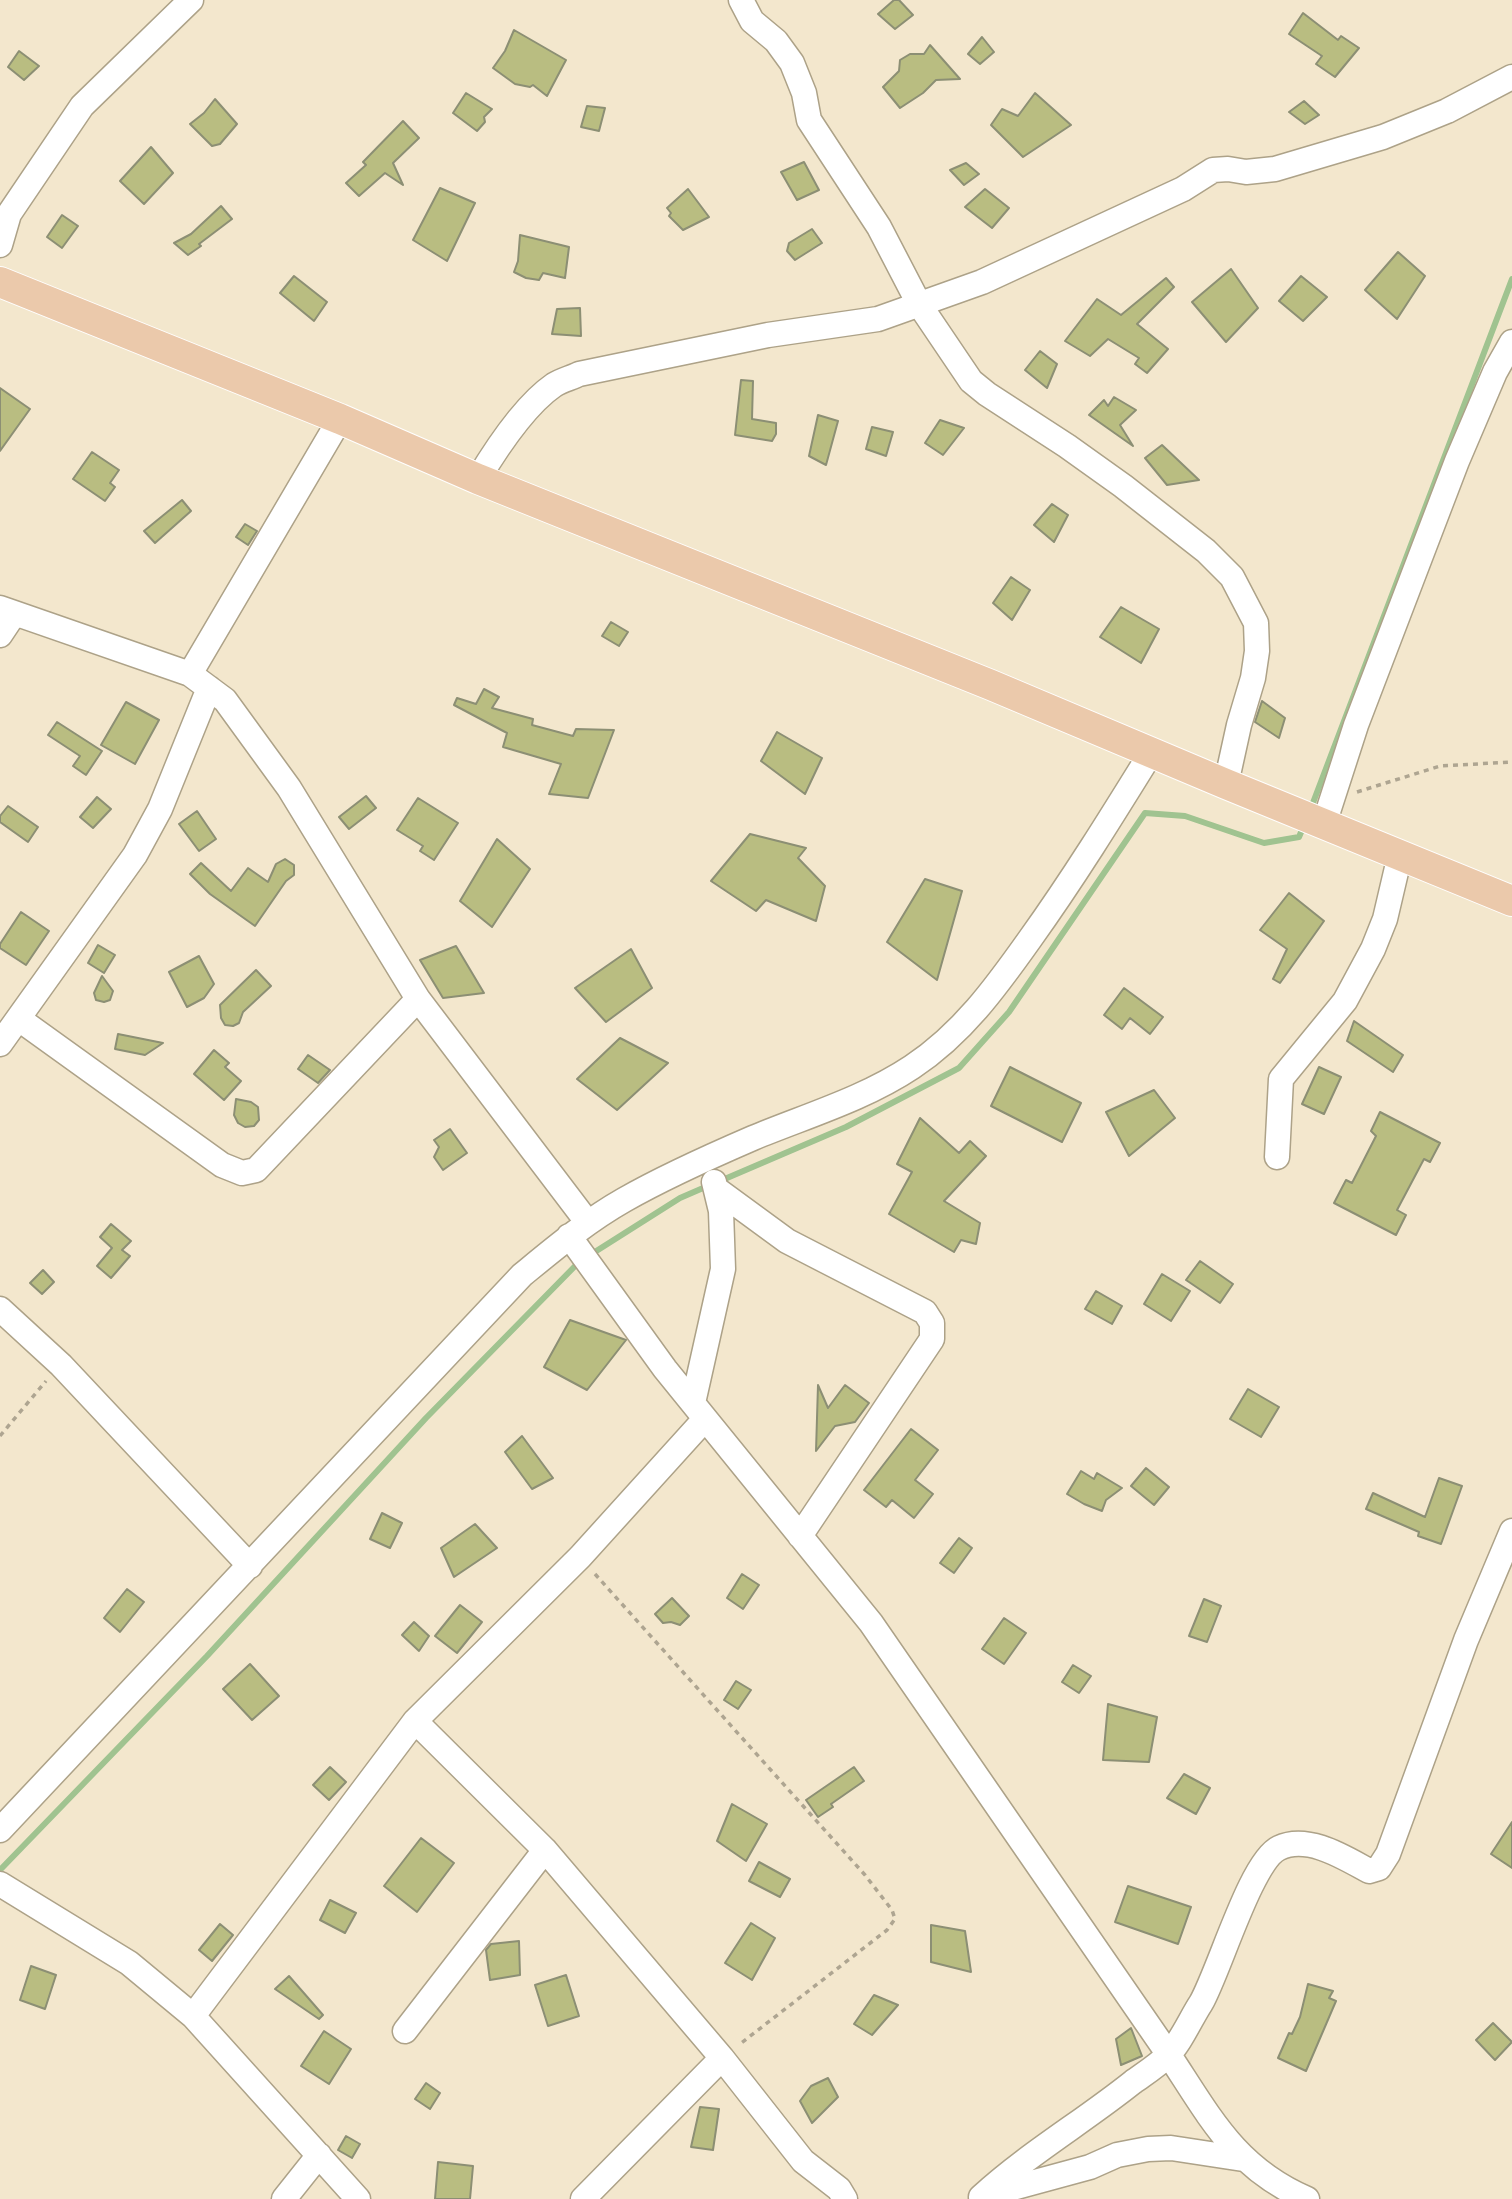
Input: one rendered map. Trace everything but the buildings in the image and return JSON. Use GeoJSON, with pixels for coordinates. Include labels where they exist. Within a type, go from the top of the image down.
{"type":"FeatureCollection","features":[{"type":"Feature","properties":{"kind":"main road"},"geometry":{"type":"LineString","coordinates":[[0,282],[340,419],[478,479],[979,680],[1226,784],[1328,812],[1400,855],[1512,901]]}},
{"type":"Feature","properties":{"kind":"street"},"geometry":{"type":"LineString","coordinates":[[0,245],[9,214],[82,106],[191,0]]}},
{"type":"Feature","properties":{"kind":"street"},"geometry":{"type":"LineString","coordinates":[[741,0],[752,21],[776,41],[792,63],[804,93],[809,120],[879,227],[919,304],[971,380],[987,394],[1123,486],[1206,551],[1232,577],[1256,623],[1257,651],[1253,678],[1226,784]]}},
{"type":"Feature","properties":{"kind":"street"},"geometry":{"type":"LineString","coordinates":[[478,479],[495,451],[537,399],[556,384],[579,374],[768,335],[878,319],[982,282],[1183,189],[1213,170],[1246,172],[1275,169],[1383,137],[1447,111],[1512,76]]}},
{"type":"Feature","properties":{"kind":"street"},"geometry":{"type":"LineString","coordinates":[[1328,812],[1356,725],[1457,461],[1512,342]]}},
{"type":"Feature","properties":{"kind":"street"},"geometry":{"type":"LineString","coordinates":[[0,1044],[135,855],[160,809],[199,681],[340,419]]}},
{"type":"Feature","properties":{"kind":"street"},"geometry":{"type":"LineString","coordinates":[[0,635],[7,611],[199,681],[225,700],[289,788],[418,999],[578,1230],[665,1369],[870,1623],[1169,2055],[1215,2126],[1243,2159],[1280,2194],[1307,2199]]}},
{"type":"Feature","properties":{"kind":"street"},"geometry":{"type":"LineString","coordinates":[[0,1830],[522,1275],[578,1230],[622,1200],[684,1168],[881,1086],[914,1066],[951,1036],[991,993],[1039,926],[1074,876],[1151,753]]}},
{"type":"Feature","properties":{"kind":"street"},"geometry":{"type":"LineString","coordinates":[[1277,1157],[1281,1079],[1345,1001],[1373,949],[1385,919],[1400,855]]}},
{"type":"Feature","properties":{"kind":"street"},"geometry":{"type":"LineString","coordinates":[[19,1019],[222,1165],[242,1173],[256,1170],[418,999]]}},
{"type":"Feature","properties":{"kind":"street"},"geometry":{"type":"LineString","coordinates":[[193,2016],[415,1721],[580,1557],[699,1411],[723,1269],[721,1211],[708,1158]]}},
{"type":"Feature","properties":{"kind":"street"},"geometry":{"type":"LineString","coordinates":[[716,1189],[787,1241],[925,1312],[932,1323],[932,1339],[800,1536]]}},
{"type":"Feature","properties":{"kind":"street"},"geometry":{"type":"LineString","coordinates":[[0,1309],[61,1365],[250,1566]]}},
{"type":"Feature","properties":{"kind":"street"},"geometry":{"type":"LineString","coordinates":[[976,2198],[1009,2171],[1091,2116],[1169,2055],[1206,1994],[1235,1923],[1268,1857],[1280,1848],[1298,1845],[1318,1847],[1369,1871],[1378,1868],[1388,1854],[1466,1640],[1512,1531]]}},
{"type":"Feature","properties":{"kind":"street"},"geometry":{"type":"LineString","coordinates":[[415,1721],[545,1850],[722,2058],[803,2161],[839,2189],[845,2199]]}},
{"type":"Feature","properties":{"kind":"street"},"geometry":{"type":"LineString","coordinates":[[405,2031],[545,1850]]}},
{"type":"Feature","properties":{"kind":"street"},"geometry":{"type":"LineString","coordinates":[[0,1884],[129,1963],[193,2016],[358,2199]]}},
{"type":"Feature","properties":{"kind":"street"},"geometry":{"type":"LineString","coordinates":[[583,2199],[722,2058]]}},
{"type":"Feature","properties":{"kind":"street"},"geometry":{"type":"LineString","coordinates":[[976,2198],[1090,2167],[1117,2155],[1147,2149],[1171,2148],[1243,2159]]}},
{"type":"Feature","properties":{"kind":"street"},"geometry":{"type":"LineString","coordinates":[[284,2199],[319,2155]]}},
{"type":"Feature","properties":{"kind":"path"},"geometry":{"type":"LineString","coordinates":[[1328,812],[1440,766],[1512,762]]}},
{"type":"Feature","properties":{"kind":"path"},"geometry":{"type":"LineString","coordinates":[[0,1436],[61,1365]]}},
{"type":"Feature","properties":{"kind":"path"},"geometry":{"type":"LineString","coordinates":[[580,1557],[865,1875],[892,1910],[895,1919],[887,1930],[722,2058]]}},
{"type":"Feature","properties":{"kind":"waterway"},"geometry":{"type":"LineString","coordinates":[[1311,808],[1512,279]]}},
{"type":"Feature","properties":{"kind":"waterway"},"geometry":{"type":"LineString","coordinates":[[720,1181],[846,1127],[959,1068],[1009,1012],[1145,813],[1185,816],[1264,843],[1299,837],[1304,825]]}},
{"type":"Feature","properties":{"kind":"waterway"},"geometry":{"type":"LineString","coordinates":[[590,1255],[680,1198],[710,1185]]}},
{"type":"Feature","properties":{"kind":"waterway"},"geometry":{"type":"LineString","coordinates":[[0,1870],[207,1656],[426,1418],[580,1261]]}}]}
